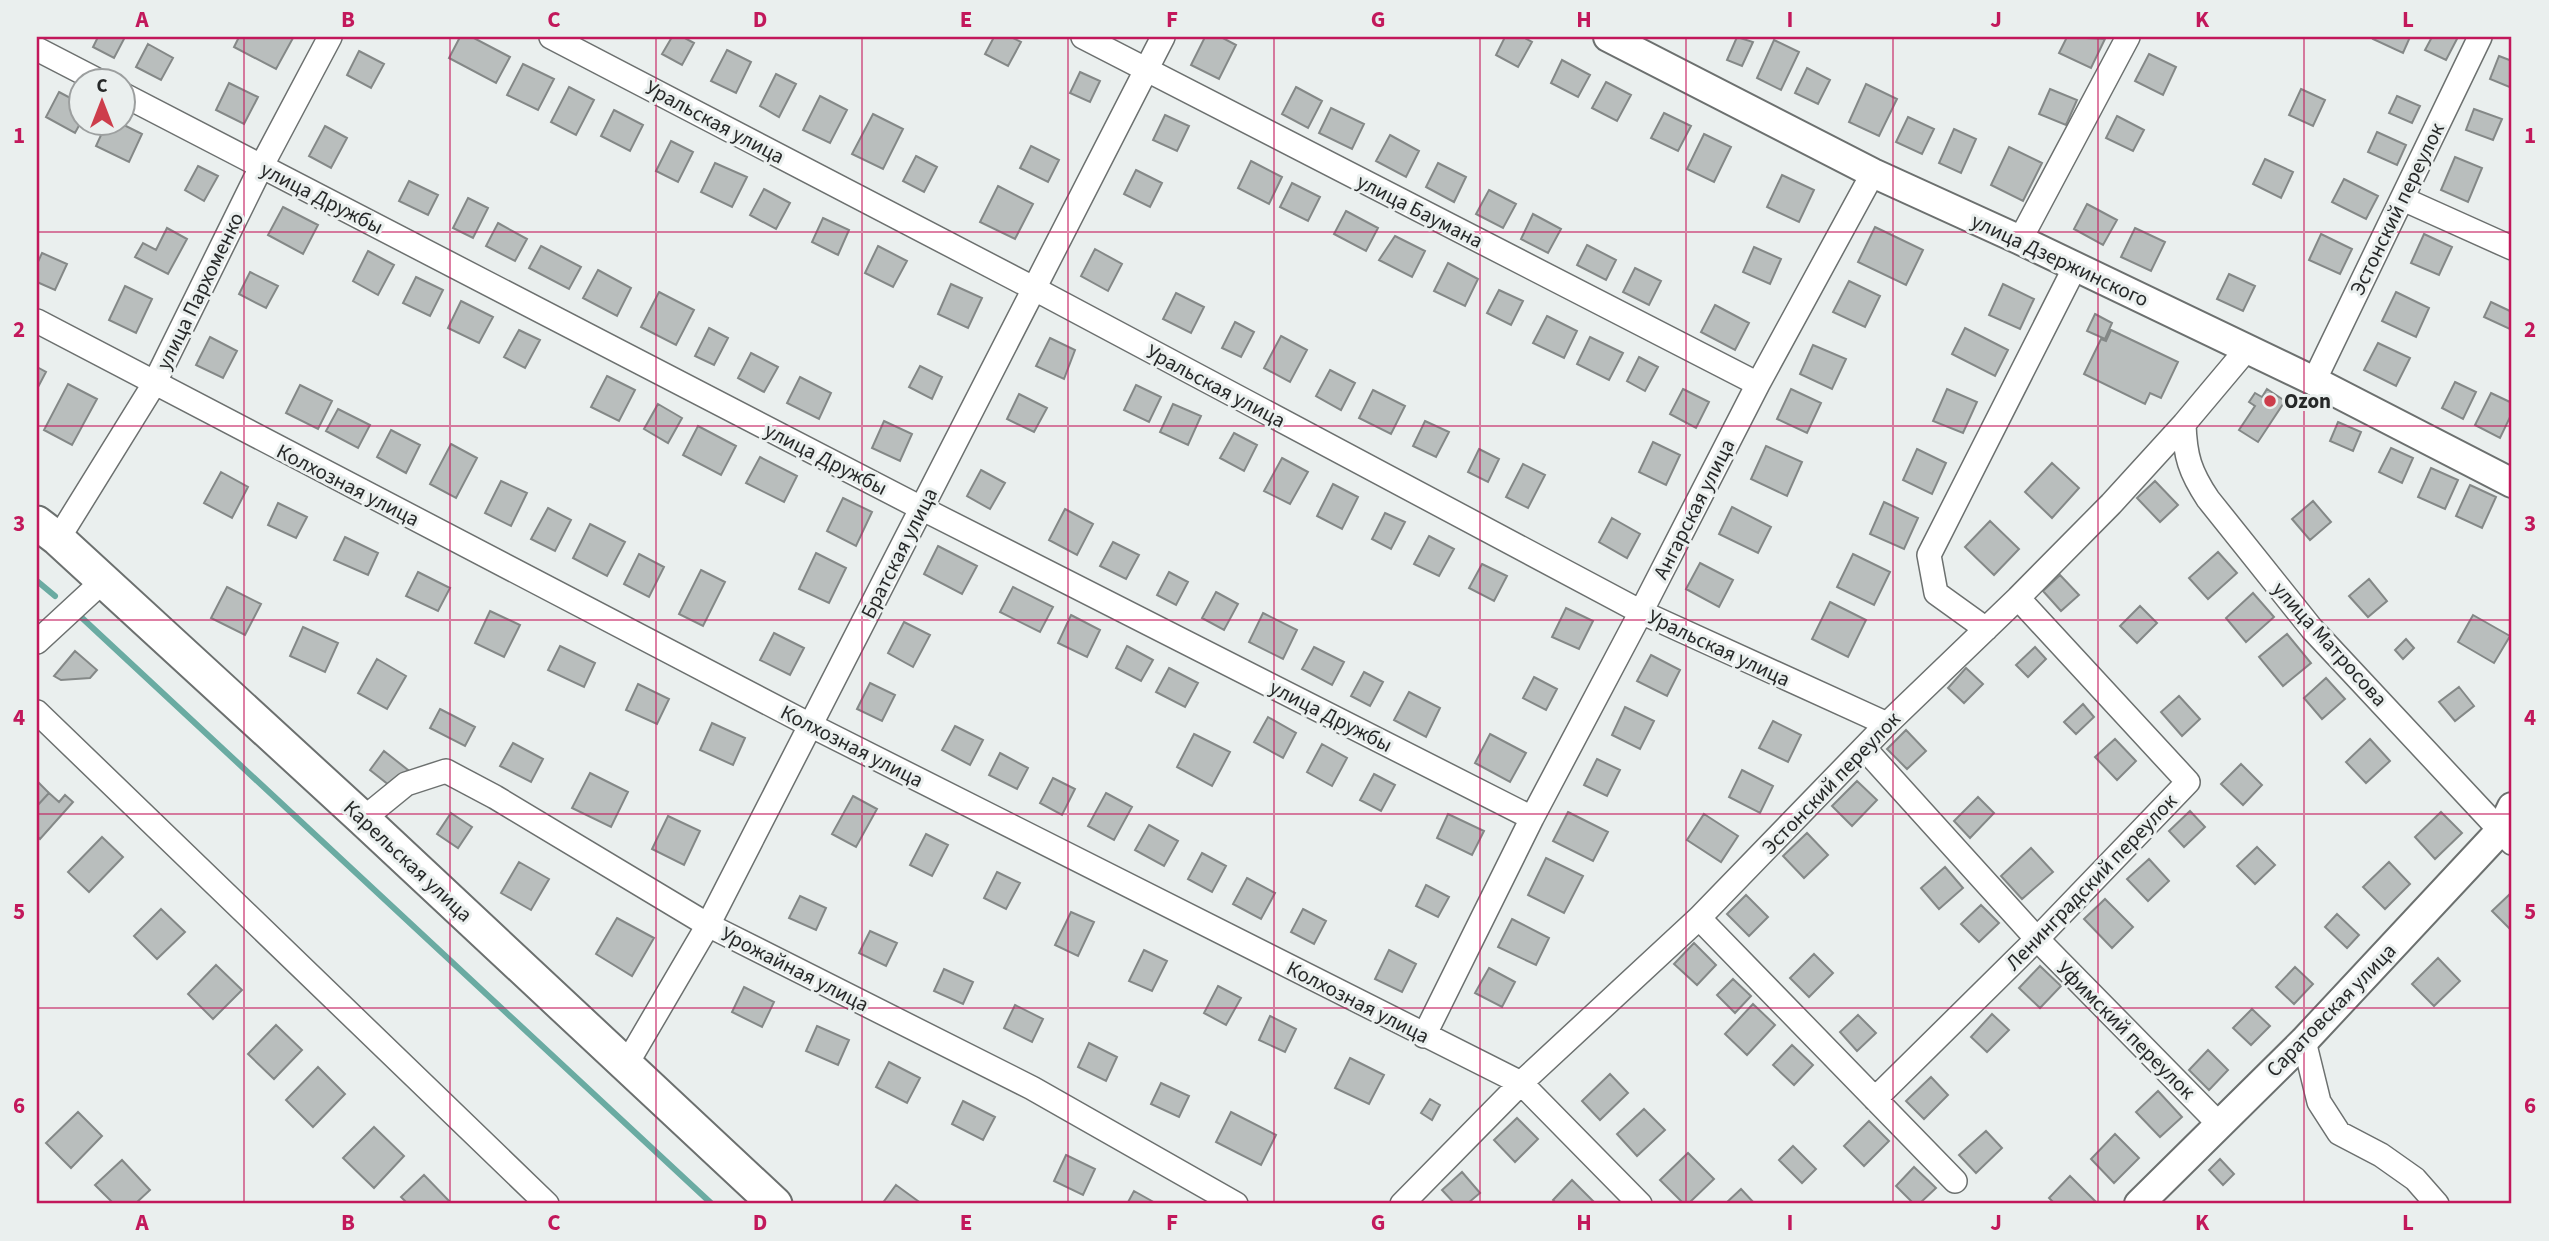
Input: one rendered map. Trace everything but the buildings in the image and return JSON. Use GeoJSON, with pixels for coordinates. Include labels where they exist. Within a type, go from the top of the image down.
{"type":"FeatureCollection","features":[{"type":"Feature","properties":{"kind":"main road","name":"Карельская улица"},"geometry":{"type":"LineString","coordinates":[[47,531],[363,819],[775,1204]]}},
{"type":"Feature","properties":{"kind":"street","name":"улица Пархоменко"},"geometry":{"type":"LineString","coordinates":[[47,531],[154,384],[261,167],[330,37]]}},
{"type":"Feature","properties":{"kind":"street","name":"Уральская улица"},"geometry":{"type":"LineString","coordinates":[[551,37],[1033,288],[1641,612],[1887,724]]}},
{"type":"Feature","properties":{"kind":"street","name":"улица Баумана"},"geometry":{"type":"LineString","coordinates":[[1083,37],[1758,384]]}},
{"type":"Feature","properties":{"kind":"street","name":"Братская улица"},"geometry":{"type":"LineString","coordinates":[[626,1065],[708,925],[1163,37]]}},
{"type":"Feature","properties":{"kind":"street","name":"улица Дзержинского"},"geometry":{"type":"LineString","coordinates":[[1608,37],[1873,173],[2020,240],[2314,381],[2512,483]]}},
{"type":"Feature","properties":{"kind":"street"},"geometry":{"type":"LineString","coordinates":[[2020,240],[2128,37]]}},
{"type":"Feature","properties":{"kind":"street","name":"Эстонский переулок"},"geometry":{"type":"LineString","coordinates":[[2314,381],[2480,37]]}},
{"type":"Feature","properties":{"kind":"street"},"geometry":{"type":"LineString","coordinates":[[37,49],[70,66]]}},
{"type":"Feature","properties":{"kind":"street","name":"улица Дружбы"},"geometry":{"type":"LineString","coordinates":[[136,101],[923,509],[1532,818]]}},
{"type":"Feature","properties":{"kind":"street","name":"Ангарская улица"},"geometry":{"type":"LineString","coordinates":[[1424,1035],[1532,818],[1758,384],[1873,173]]}},
{"type":"Feature","properties":{"kind":"street"},"geometry":{"type":"LineString","coordinates":[[2403,199],[2512,248]]}},
{"type":"Feature","properties":{"kind":"street"},"geometry":{"type":"LineString","coordinates":[[1986,629],[1936,593],[1929,555],[2076,267]]}},
{"type":"Feature","properties":{"kind":"street","name":"Колхозная улица"},"geometry":{"type":"LineString","coordinates":[[37,321],[810,725],[1521,1083],[1640,1204]]}},
{"type":"Feature","properties":{"kind":"street","name":"Эстонский переулок"},"geometry":{"type":"LineString","coordinates":[[1402,1204],[1521,1083],[1699,918],[1887,724],[2111,504],[2184,424],[2247,349]]}},
{"type":"Feature","properties":{"kind":"street","name":"улица Матросова"},"geometry":{"type":"LineString","coordinates":[[2184,424],[2185,452],[2194,477],[2207,499],[2312,629],[2509,827]]}},
{"type":"Feature","properties":{"kind":"street"},"geometry":{"type":"LineString","coordinates":[[37,642],[103,580]]}},
{"type":"Feature","properties":{"kind":"street","name":"Ленинградский переулок"},"geometry":{"type":"LineString","coordinates":[[1875,1099],[2037,939],[2188,782],[2018,598]]}},
{"type":"Feature","properties":{"kind":"street"},"geometry":{"type":"LineString","coordinates":[[37,712],[547,1204]]}},
{"type":"Feature","properties":{"kind":"street","name":"Уфимский переулок"},"geometry":{"type":"LineString","coordinates":[[1865,749],[2037,939],[2219,1124]]}},
{"type":"Feature","properties":{"kind":"street","name":"Урожайная улица"},"geometry":{"type":"LineString","coordinates":[[363,819],[406,784],[446,771],[495,797],[708,925],[1032,1088],[1236,1204]]}},
{"type":"Feature","properties":{"kind":"street","name":"Саратовская улица"},"geometry":{"type":"LineString","coordinates":[[2139,1204],[2304,1041],[2509,827]]}},
{"type":"Feature","properties":{"kind":"street"},"geometry":{"type":"LineString","coordinates":[[1699,918],[1955,1181]]}},
{"type":"Feature","properties":{"kind":"street"},"geometry":{"type":"LineString","coordinates":[[2304,1041],[2319,1102],[2339,1133],[2381,1155],[2415,1180],[2437,1204]]}},
{"type":"Feature","properties":{"kind":"waterway"},"geometry":{"type":"LineString","coordinates":[[37,581],[55,596]]}},
{"type":"Feature","properties":{"kind":"waterway"},"geometry":{"type":"LineString","coordinates":[[81,617],[712,1204]]}},
{"type":"Feature","properties":{"kind":"place","name":"Ozon"},"geometry":{"type":"Point","coordinates":[2270,401]}}]}
